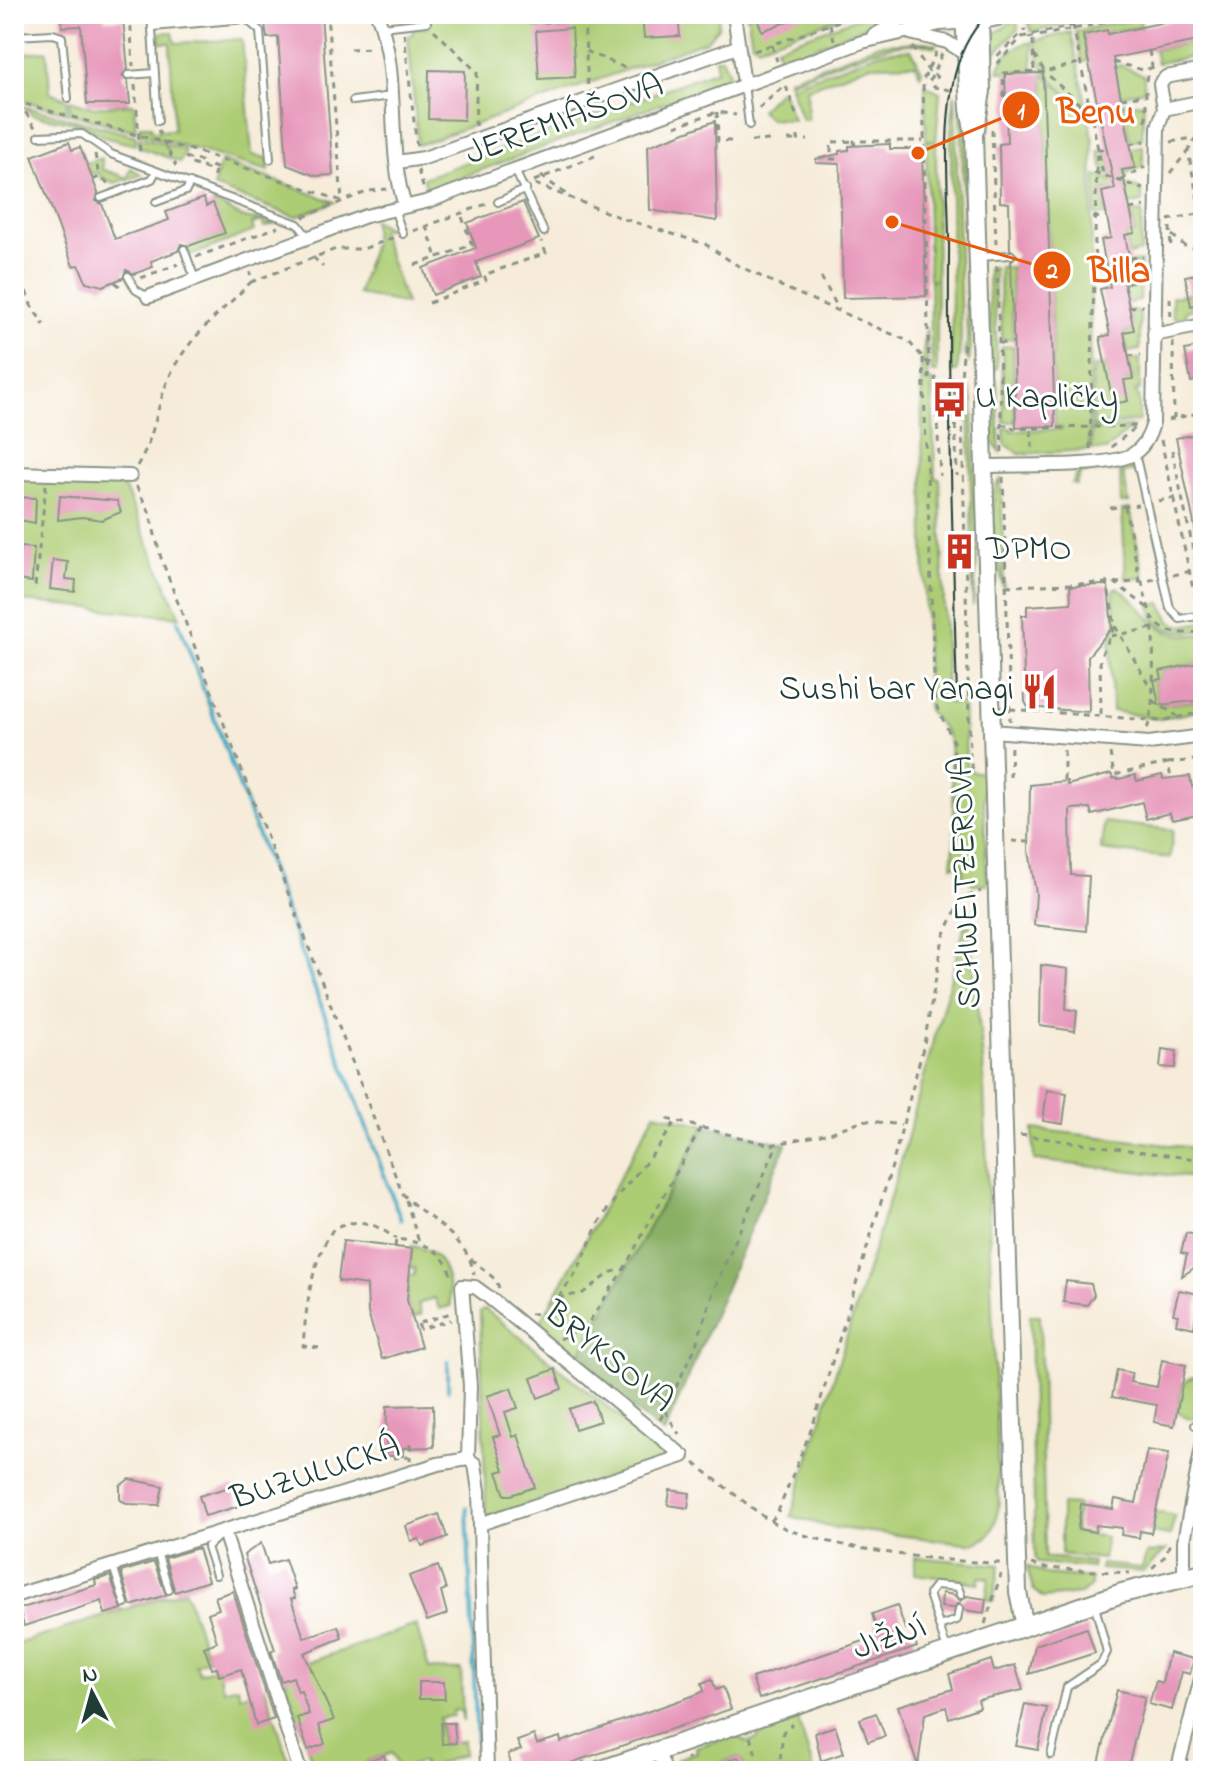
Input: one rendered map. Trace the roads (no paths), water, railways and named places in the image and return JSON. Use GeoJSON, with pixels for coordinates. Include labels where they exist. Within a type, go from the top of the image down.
{"type":"FeatureCollection","features":[{"type":"Feature","properties":{"kind":"main road","name":"JIŽNÍ"},"geometry":{"type":"LineString","coordinates":[[599,1771],[1094,1603],[1203,1573]]}},
{"type":"Feature","properties":{"kind":"street"},"geometry":{"type":"LineString","coordinates":[[377,14],[386,47],[392,96],[400,208]]}},
{"type":"Feature","properties":{"kind":"street"},"geometry":{"type":"LineString","coordinates":[[734,14],[744,84]]}},
{"type":"Feature","properties":{"kind":"street","name":"JEREMIÁŠOVA"},"geometry":{"type":"LineString","coordinates":[[862,42],[912,14]]}},
{"type":"Feature","properties":{"kind":"street"},"geometry":{"type":"LineString","coordinates":[[972,18],[1016,15]]}},
{"type":"Feature","properties":{"kind":"street","name":"JEREMIÁŠOVA"},"geometry":{"type":"LineString","coordinates":[[145,291],[195,280],[308,238],[515,170],[862,42],[972,18]]}},
{"type":"Feature","properties":{"kind":"street","name":"SCHWEITZEROVA"},"geometry":{"type":"LineString","coordinates":[[972,18],[966,54],[974,135],[1017,1577],[1025,1627]]}},
{"type":"Feature","properties":{"kind":"street","name":"SCHWEITZEROVA"},"geometry":{"type":"LineString","coordinates":[[972,18],[982,98],[974,135]]}},
{"type":"Feature","properties":{"kind":"street","name":"JEREMIÁŠOVA"},"geometry":{"type":"LineString","coordinates":[[907,32],[947,42],[966,54]]}},
{"type":"Feature","properties":{"kind":"street","name":"JEREMIÁŠOVA"},"geometry":{"type":"LineString","coordinates":[[397,162],[424,158],[737,47]]}},
{"type":"Feature","properties":{"kind":"street"},"geometry":{"type":"LineString","coordinates":[[984,466],[1109,461],[1135,453],[1146,441],[1153,423],[1158,127],[1164,109],[1160,84],[1163,79],[1201,63]]}},
{"type":"Feature","properties":{"kind":"street"},"geometry":{"type":"LineString","coordinates":[[1164,109],[1203,101]]}},
{"type":"Feature","properties":{"kind":"street"},"geometry":{"type":"LineString","coordinates":[[1154,335],[1203,325]]}},
{"type":"Feature","properties":{"kind":"street"},"geometry":{"type":"LineString","coordinates":[[14,473],[130,476]]}},
{"type":"Feature","properties":{"kind":"street"},"geometry":{"type":"LineString","coordinates":[[992,731],[1149,743],[1203,736]]}},
{"type":"Feature","properties":{"kind":"street","name":"BRYKSOVA"},"geometry":{"type":"LineString","coordinates":[[472,1464],[462,1286],[475,1287],[492,1300],[683,1456],[480,1524]]}},
{"type":"Feature","properties":{"kind":"street"},"geometry":{"type":"LineString","coordinates":[[1184,1577],[1184,1541],[1203,1441]]}},
{"type":"Feature","properties":{"kind":"street","name":"BUZULUCKÁ"},"geometry":{"type":"LineString","coordinates":[[300,1771],[224,1532],[440,1463],[472,1464]]}},
{"type":"Feature","properties":{"kind":"street"},"geometry":{"type":"LineString","coordinates":[[472,1464],[480,1524],[487,1771]]}},
{"type":"Feature","properties":{"kind":"street"},"geometry":{"type":"LineString","coordinates":[[14,1596],[224,1532]]}},
{"type":"Feature","properties":{"kind":"street"},"geometry":{"type":"LineString","coordinates":[[1177,1771],[1203,1671]]}},
{"type":"Feature","properties":{"kind":"street"},"geometry":{"type":"LineString","coordinates":[[658,1751],[665,1771]]}},
{"type":"Feature","properties":{"kind":"lane"},"geometry":{"type":"LineString","coordinates":[[151,14],[158,124]]}},
{"type":"Feature","properties":{"kind":"lane"},"geometry":{"type":"LineString","coordinates":[[152,27],[246,19],[255,23],[260,31],[270,159]]}},
{"type":"Feature","properties":{"kind":"lane"},"geometry":{"type":"LineString","coordinates":[[382,27],[427,22]]}},
{"type":"Feature","properties":{"kind":"lane"},"geometry":{"type":"LineString","coordinates":[[14,36],[53,34],[62,37],[68,99]]}},
{"type":"Feature","properties":{"kind":"lane"},"geometry":{"type":"LineString","coordinates":[[132,75],[155,73]]}},
{"type":"Feature","properties":{"kind":"lane"},"geometry":{"type":"LineString","coordinates":[[744,84],[749,125]]}},
{"type":"Feature","properties":{"kind":"lane"},"geometry":{"type":"LineString","coordinates":[[353,101],[392,96]]}},
{"type":"Feature","properties":{"kind":"lane"},"geometry":{"type":"LineString","coordinates":[[39,136],[78,133],[92,137],[111,154],[298,224],[308,238]]}},
{"type":"Feature","properties":{"kind":"lane"},"geometry":{"type":"LineString","coordinates":[[515,170],[528,186],[544,232]]}},
{"type":"Feature","properties":{"kind":"lane"},"geometry":{"type":"LineString","coordinates":[[101,198],[152,179],[156,171]]}},
{"type":"Feature","properties":{"kind":"lane"},"geometry":{"type":"LineString","coordinates":[[156,202],[186,191],[188,183]]}},
{"type":"Feature","properties":{"kind":"lane"},"geometry":{"type":"LineString","coordinates":[[498,202],[528,186]]}},
{"type":"Feature","properties":{"kind":"lane"},"geometry":{"type":"LineString","coordinates":[[400,208],[407,233]]}},
{"type":"Feature","properties":{"kind":"lane"},"geometry":{"type":"LineString","coordinates":[[184,249],[195,280]]}},
{"type":"Feature","properties":{"kind":"lane"},"geometry":{"type":"LineString","coordinates":[[978,257],[1011,255]]}},
{"type":"Feature","properties":{"kind":"lane"},"geometry":{"type":"LineString","coordinates":[[128,276],[136,290],[145,291]]}},
{"type":"Feature","properties":{"kind":"lane"},"geometry":{"type":"LineString","coordinates":[[1135,453],[1170,608],[1180,619],[1203,615]]}},
{"type":"Feature","properties":{"kind":"lane"},"geometry":{"type":"LineString","coordinates":[[216,1575],[207,1547],[224,1532]]}},
{"type":"Feature","properties":{"kind":"lane"},"geometry":{"type":"LineString","coordinates":[[157,1552],[169,1590]]}},
{"type":"Feature","properties":{"kind":"lane"},"geometry":{"type":"LineString","coordinates":[[113,1566],[125,1604]]}},
{"type":"Feature","properties":{"kind":"lane"},"geometry":{"type":"LineString","coordinates":[[948,1653],[929,1594],[936,1585],[958,1587],[961,1595]]}},
{"type":"Feature","properties":{"kind":"lane"},"geometry":{"type":"LineString","coordinates":[[1051,1755],[1067,1687],[1101,1664],[1107,1652],[1094,1603]]}},
{"type":"Feature","properties":{"kind":"lane"},"geometry":{"type":"LineString","coordinates":[[939,1626],[957,1620],[959,1609]]}},
{"type":"Feature","properties":{"kind":"waterway"},"geometry":{"type":"LineString","coordinates":[[178,621],[401,1220]]}},
{"type":"Feature","properties":{"kind":"waterway"},"geometry":{"type":"LineString","coordinates":[[448,1361],[448,1390]]}},
{"type":"Feature","properties":{"kind":"waterway"},"geometry":{"type":"LineString","coordinates":[[467,1508],[478,1771]]}},
{"type":"Feature","properties":{"kind":"tram line"},"geometry":{"type":"LineString","coordinates":[[957,699],[947,130],[952,88],[960,58],[974,30],[988,14]]}},
{"type":"Feature","properties":{"kind":"place","name":"Benu"},"geometry":{"type":"Point","coordinates":[918,153]}},
{"type":"Feature","properties":{"kind":"place","name":"Billa"},"geometry":{"type":"Point","coordinates":[892,222]}},
{"type":"Feature","properties":{"kind":"place","name":"U Kapličky"},"geometry":{"type":"Point","coordinates":[949,399]}},
{"type":"Feature","properties":{"kind":"place","name":"DPMO"},"geometry":{"type":"Point","coordinates":[960,551]}},
{"type":"Feature","properties":{"kind":"place","name":"Sushi bar Yanagi"},"geometry":{"type":"Point","coordinates":[1040,691]}}]}
